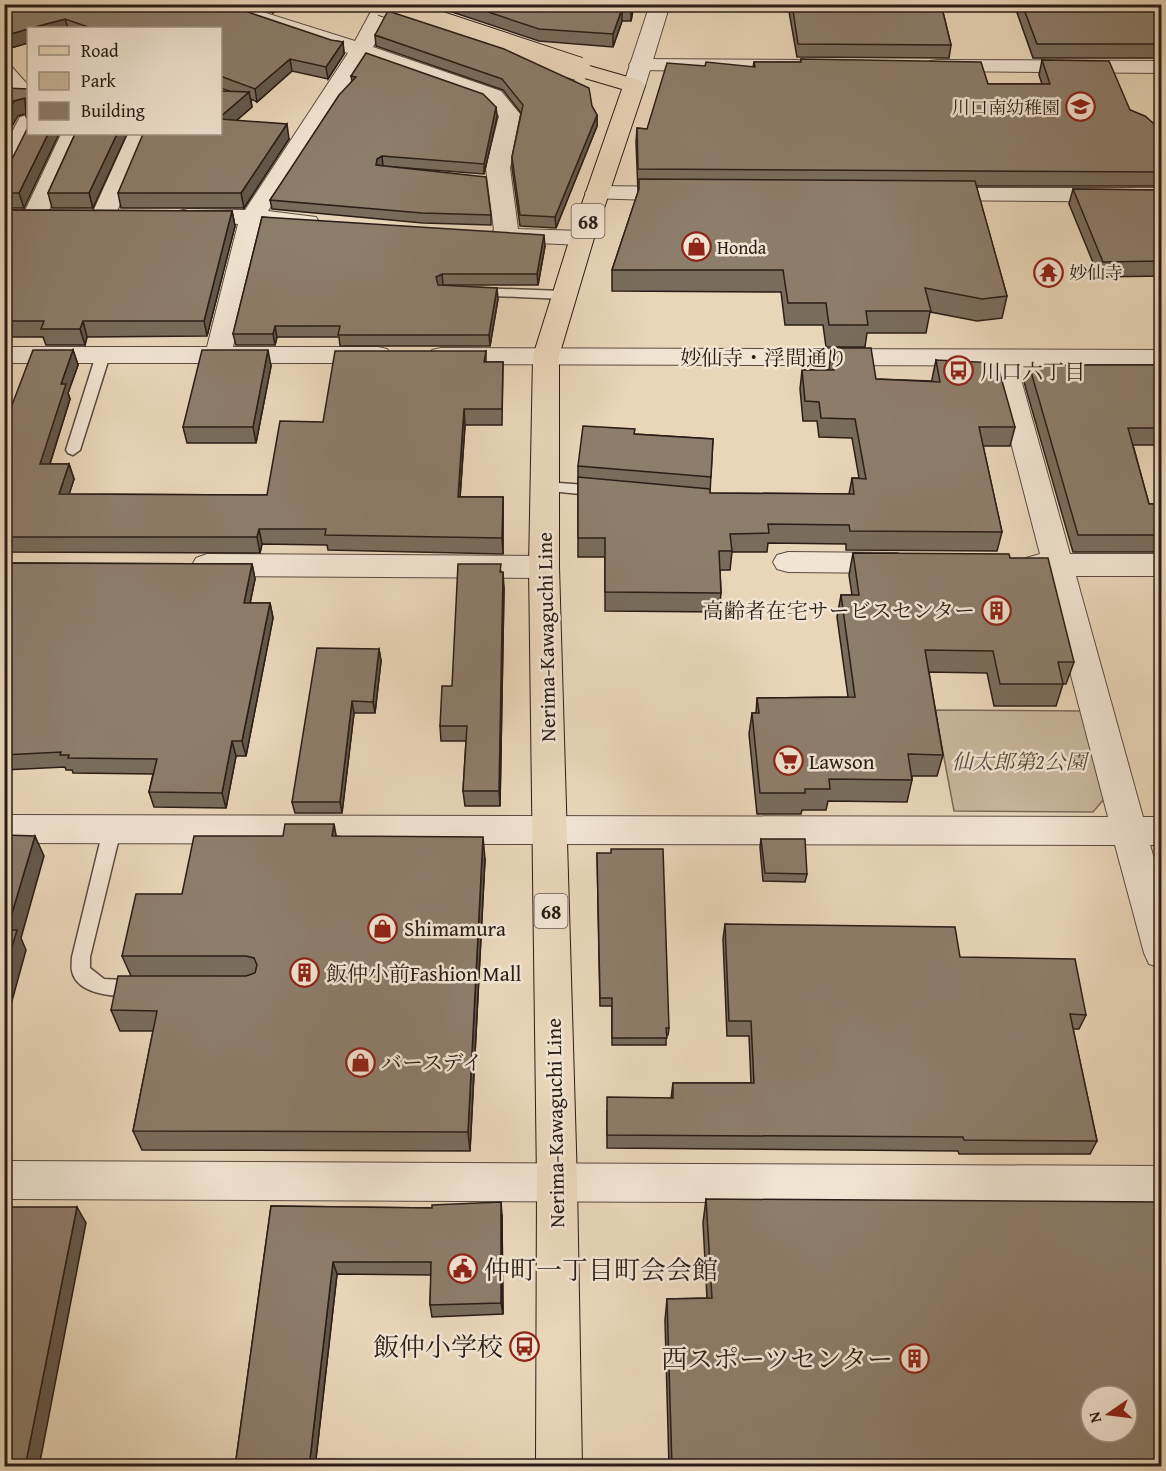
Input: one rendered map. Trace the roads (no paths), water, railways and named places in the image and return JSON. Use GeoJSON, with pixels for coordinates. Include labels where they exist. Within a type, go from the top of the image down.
{"type":"FeatureCollection","features":[{"type":"Feature","properties":{"kind":"main road"},"geometry":{"type":"LineString","coordinates":[[382,4],[579,69],[637,76]]}},
{"type":"Feature","properties":{"kind":"main road","name":"Nerima-Kawaguchi Line"},"geometry":{"type":"LineString","coordinates":[[559,1467],[557,1183],[544,567],[546,356],[563,295],[637,76]]}},
{"type":"Feature","properties":{"kind":"street"},"geometry":{"type":"LineString","coordinates":[[214,4],[361,50],[493,96],[510,115],[498,168],[493,180],[507,236]]}},
{"type":"Feature","properties":{"kind":"street"},"geometry":{"type":"LineString","coordinates":[[218,355],[252,217],[361,50],[386,4]]}},
{"type":"Feature","properties":{"kind":"street"},"geometry":{"type":"LineString","coordinates":[[660,4],[637,76],[818,66]]}},
{"type":"Feature","properties":{"kind":"street"},"geometry":{"type":"LineString","coordinates":[[912,66],[1161,67]]}},
{"type":"Feature","properties":{"kind":"street"},"geometry":{"type":"LineString","coordinates":[[4,72],[24,93],[27,93]]}},
{"type":"Feature","properties":{"kind":"street"},"geometry":{"type":"LineString","coordinates":[[4,171],[27,124]]}},
{"type":"Feature","properties":{"kind":"street"},"geometry":{"type":"LineString","coordinates":[[72,135],[69,216],[138,135]]}},
{"type":"Feature","properties":{"kind":"street"},"geometry":{"type":"LineString","coordinates":[[597,193],[703,194]]}},
{"type":"Feature","properties":{"kind":"street"},"geometry":{"type":"LineString","coordinates":[[915,194],[1161,195]]}},
{"type":"Feature","properties":{"kind":"street"},"geometry":{"type":"LineString","coordinates":[[160,216],[252,217],[332,224]]}},
{"type":"Feature","properties":{"kind":"street"},"geometry":{"type":"LineString","coordinates":[[475,234],[582,238]]}},
{"type":"Feature","properties":{"kind":"street","name":"妙仙寺・浮間通り"},"geometry":{"type":"LineString","coordinates":[[4,355],[1161,358]]}},
{"type":"Feature","properties":{"kind":"street"},"geometry":{"type":"LineString","coordinates":[[1002,358],[1057,565],[1145,831],[1161,953]]}},
{"type":"Feature","properties":{"kind":"street"},"geometry":{"type":"LineString","coordinates":[[788,562],[928,564]]}},
{"type":"Feature","properties":{"kind":"street"},"geometry":{"type":"LineString","coordinates":[[1010,564],[1161,565]]}},
{"type":"Feature","properties":{"kind":"street"},"geometry":{"type":"LineString","coordinates":[[184,565],[544,567]]}},
{"type":"Feature","properties":{"kind":"street"},"geometry":{"type":"LineString","coordinates":[[4,829],[1145,831]]}},
{"type":"Feature","properties":{"kind":"street"},"geometry":{"type":"LineString","coordinates":[[4,1180],[1161,1185]]}},
{"type":"Feature","properties":{"kind":"lane"},"geometry":{"type":"LineString","coordinates":[[465,292],[563,295]]}},
{"type":"Feature","properties":{"kind":"lane"},"geometry":{"type":"LineString","coordinates":[[73,450],[103,355]]}},
{"type":"Feature","properties":{"kind":"lane"},"geometry":{"type":"LineString","coordinates":[[545,486],[613,492]]}},
{"type":"Feature","properties":{"kind":"lane"},"geometry":{"type":"LineString","coordinates":[[112,830],[81,957],[81,972],[100,987],[159,987]]}},
{"type":"Feature","properties":{"kind":"place","name":"川口南幼稚園"},"geometry":{"type":"Point","coordinates":[1081,107]}},
{"type":"Feature","properties":{"kind":"place","name":"Honda"},"geometry":{"type":"Point","coordinates":[696,247]}},
{"type":"Feature","properties":{"kind":"place","name":"妙仙寺"},"geometry":{"type":"Point","coordinates":[1048,272]}},
{"type":"Feature","properties":{"kind":"place","name":"川口六丁目"},"geometry":{"type":"Point","coordinates":[959,371]}},
{"type":"Feature","properties":{"kind":"place","name":"高齢者在宅サービスセンター"},"geometry":{"type":"Point","coordinates":[996,610]}},
{"type":"Feature","properties":{"kind":"place","name":"Lawson"},"geometry":{"type":"Point","coordinates":[788,761]}},
{"type":"Feature","properties":{"kind":"place","name":"Shimamura"},"geometry":{"type":"Point","coordinates":[383,928]}},
{"type":"Feature","properties":{"kind":"place","name":"飯仲小前Fashion Mall"},"geometry":{"type":"Point","coordinates":[305,973]}},
{"type":"Feature","properties":{"kind":"place","name":"バースデイ"},"geometry":{"type":"Point","coordinates":[360,1062]}},
{"type":"Feature","properties":{"kind":"place","name":"仲町一丁目町会会館"},"geometry":{"type":"Point","coordinates":[463,1269]}},
{"type":"Feature","properties":{"kind":"place","name":"飯仲小学校"},"geometry":{"type":"Point","coordinates":[524,1346]}},
{"type":"Feature","properties":{"kind":"place","name":"西スポーツセンター"},"geometry":{"type":"Point","coordinates":[914,1358]}},
{"type":"Feature","properties":{"kind":"park label","name":"仙太郎第2公園"},"geometry":{"type":"Point","coordinates":[1019,761]}}]}
